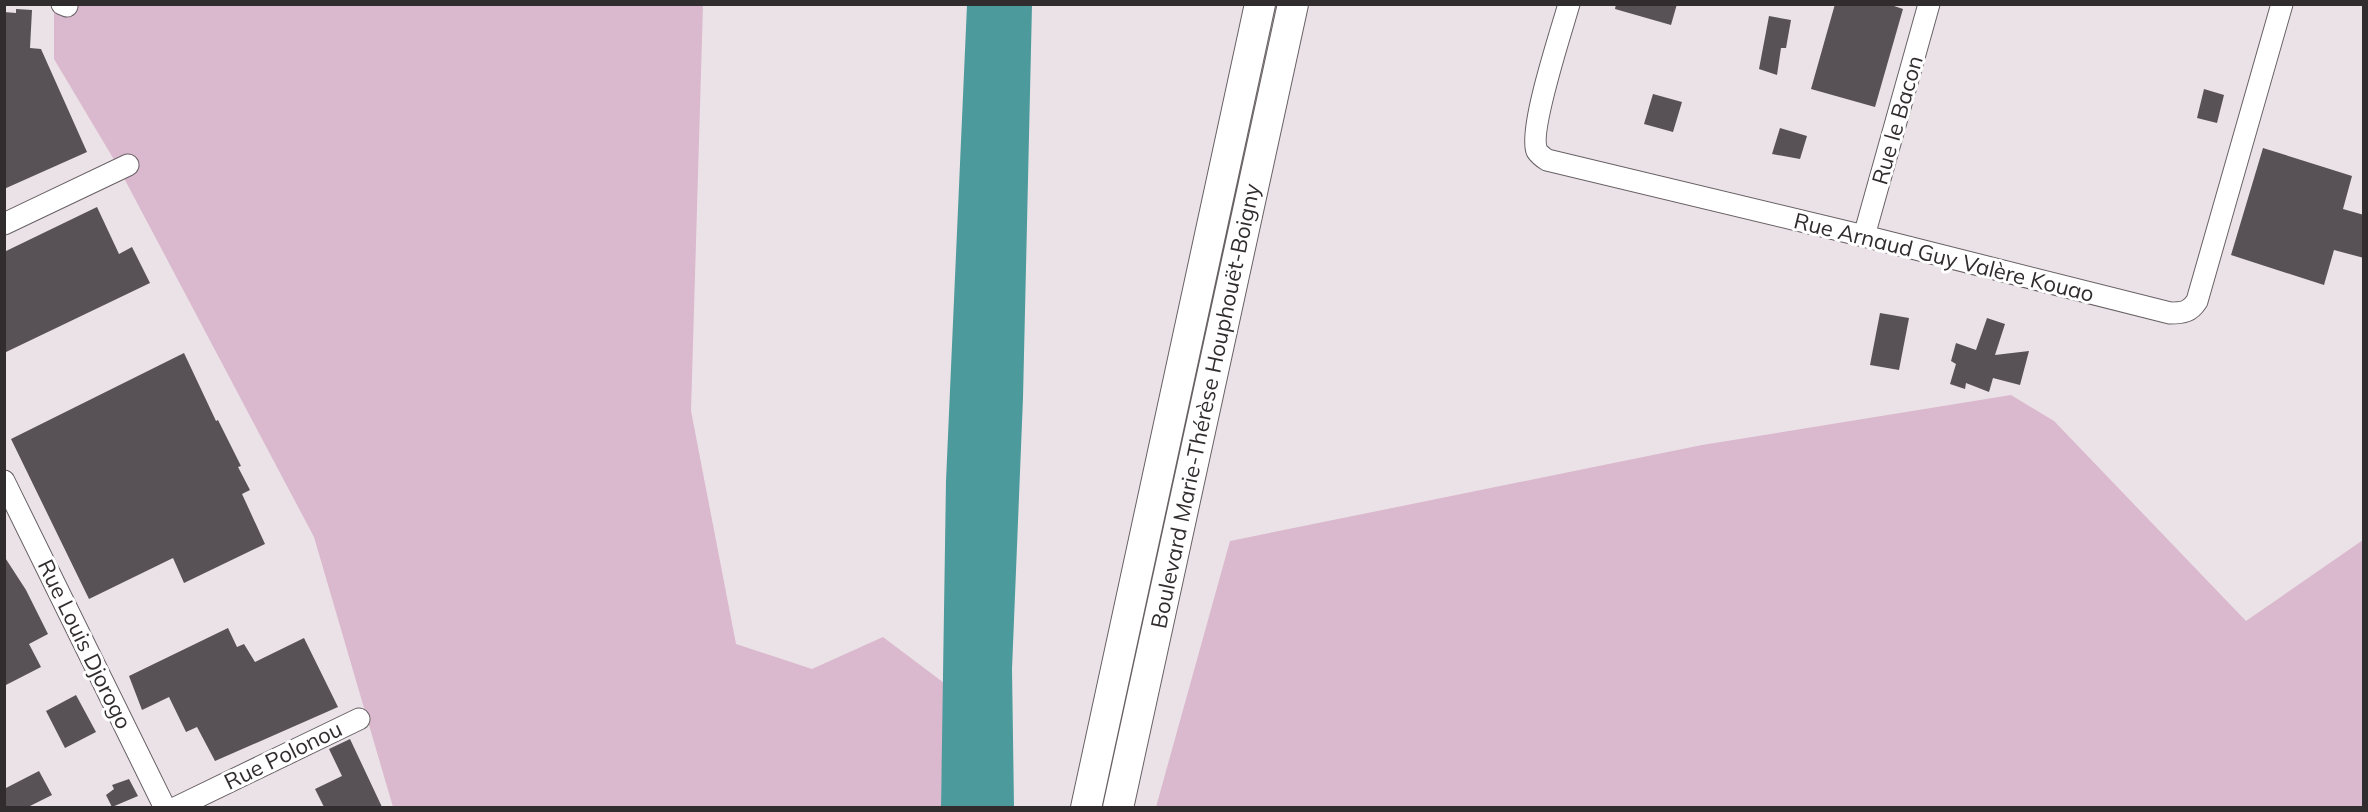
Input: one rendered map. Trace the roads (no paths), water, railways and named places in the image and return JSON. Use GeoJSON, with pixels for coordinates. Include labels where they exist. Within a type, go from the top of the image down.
{"type":"FeatureCollection","features":[{"type":"Feature","properties":{"kind":"main road","name":"Boulevard Marie-Thérèse Houphouët-Boigny"},"geometry":{"type":"LineString","coordinates":[[1086,807],[1260,4]]}},
{"type":"Feature","properties":{"kind":"main road","name":"Boulevard Marie-Thérèse Houphouët-Boigny"},"geometry":{"type":"LineString","coordinates":[[1118,807],[1293,4]]}},
{"type":"Feature","properties":{"kind":"street","name":"Rue Arnaud Guy Valère Kouao"},"geometry":{"type":"LineString","coordinates":[[1569,4],[1547,83],[1535,139],[1537,152],[1547,160],[2170,313],[2183,314],[2192,309],[2198,301],[2282,4]]}},
{"type":"Feature","properties":{"kind":"street","name":"Rue le Bacon"},"geometry":{"type":"LineString","coordinates":[[1864,236],[1929,4]]}},
{"type":"Feature","properties":{"kind":"street"},"geometry":{"type":"LineString","coordinates":[[4,224],[128,165]]}},
{"type":"Feature","properties":{"kind":"street","name":"Rue Louis Djorogo"},"geometry":{"type":"LineString","coordinates":[[4,481],[165,807]]}},
{"type":"Feature","properties":{"kind":"street","name":"Rue Polonou"},"geometry":{"type":"LineString","coordinates":[[175,807],[358,719]]}},
{"type":"Feature","properties":{"kind":"water"},"geometry":{"type":"Polygon","coordinates":[[[967,5],[1032,5],[1023,398],[1012,669],[1014,807],[941,807],[946,481],[967,5]]]}}]}
